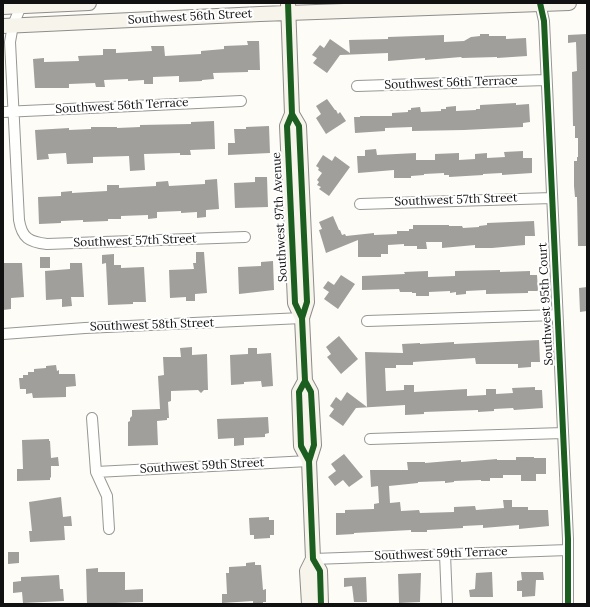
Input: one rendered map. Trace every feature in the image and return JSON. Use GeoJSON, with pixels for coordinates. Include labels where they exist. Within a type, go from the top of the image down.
{"type":"FeatureCollection","features":[{"type":"Feature","properties":{"kind":"street"},"geometry":{"type":"LineString","coordinates":[[3,7],[89,3]]}},
{"type":"Feature","properties":{"kind":"street","name":"Southwest 56th Street"},"geometry":{"type":"LineString","coordinates":[[8,25],[288,8],[569,3]]}},
{"type":"Feature","properties":{"kind":"street","name":"Southwest 95th Court"},"geometry":{"type":"LineString","coordinates":[[540,4],[544,16],[568,550],[568,604]]}},
{"type":"Feature","properties":{"kind":"street"},"geometry":{"type":"LineString","coordinates":[[14,112],[8,25],[21,5]]}},
{"type":"Feature","properties":{"kind":"street","name":"Southwest 97th Avenue"},"geometry":{"type":"LineString","coordinates":[[288,8],[292,114],[287,126],[295,303],[302,318],[305,381],[299,392],[301,439],[302,446],[309,461],[313,559],[307,571],[309,604]]}},
{"type":"Feature","properties":{"kind":"street","name":"Southwest 56th Terrace"},"geometry":{"type":"LineString","coordinates":[[357,86],[546,80]]}},
{"type":"Feature","properties":{"kind":"street","name":"Southwest 56th Terrace"},"geometry":{"type":"LineString","coordinates":[[3,112],[241,101]]}},
{"type":"Feature","properties":{"kind":"street","name":"Southwest 57th Street"},"geometry":{"type":"LineString","coordinates":[[14,112],[19,220],[22,233],[26,238],[32,241],[47,244],[245,237]]}},
{"type":"Feature","properties":{"kind":"street","name":"Southwest 57th Street"},"geometry":{"type":"LineString","coordinates":[[360,204],[552,198]]}},
{"type":"Feature","properties":{"kind":"street"},"geometry":{"type":"LineString","coordinates":[[367,321],[557,315]]}},
{"type":"Feature","properties":{"kind":"street","name":"Southwest 58th Street"},"geometry":{"type":"LineString","coordinates":[[3,334],[85,328],[302,318]]}},
{"type":"Feature","properties":{"kind":"street"},"geometry":{"type":"LineString","coordinates":[[92,418],[96,472],[107,496],[109,529]]}},
{"type":"Feature","properties":{"kind":"street"},"geometry":{"type":"LineString","coordinates":[[370,439],[563,433]]}},
{"type":"Feature","properties":{"kind":"street","name":"Southwest 59th Street"},"geometry":{"type":"LineString","coordinates":[[96,472],[309,461]]}},
{"type":"Feature","properties":{"kind":"street","name":"Southwest 59th Terrace"},"geometry":{"type":"LineString","coordinates":[[313,559],[568,550]]}},
{"type":"Feature","properties":{"kind":"street"},"geometry":{"type":"LineString","coordinates":[[445,554],[447,604]]}},
{"type":"Feature","properties":{"kind":"street","name":"Southwest 97th Avenue"},"geometry":{"type":"LineString","coordinates":[[313,559],[320,570],[321,604]]}},
{"type":"Feature","properties":{"kind":"building"},"geometry":{"type":"Polygon","coordinates":[[[480,34],[489,34],[489,36],[506,36],[506,39],[526,38],[527,56],[497,58],[461,57],[425,60],[425,58],[388,61],[388,53],[340,55],[327,73],[313,63],[317,58],[312,55],[320,45],[324,48],[330,39],[350,53],[349,40],[444,35],[444,42],[464,41],[471,37],[480,36],[480,34]]]}},
{"type":"Feature","properties":{"kind":"building"},"geometry":{"type":"Polygon","coordinates":[[[587,34],[587,246],[578,246],[577,197],[575,197],[574,186],[574,161],[577,161],[578,157],[578,138],[575,138],[575,126],[573,126],[572,72],[577,71],[576,42],[568,43],[568,35],[587,34]]]}},
{"type":"Feature","properties":{"kind":"building"},"geometry":{"type":"Polygon","coordinates":[[[247,41],[259,41],[260,70],[248,70],[248,72],[213,73],[214,79],[202,81],[179,82],[179,76],[153,77],[153,84],[144,84],[144,80],[128,81],[128,79],[104,80],[105,87],[96,87],[95,83],[69,84],[69,88],[35,88],[33,59],[44,58],[44,62],[79,61],[78,56],[103,55],[103,49],[116,49],[116,53],[152,51],[151,46],[164,46],[165,56],[201,54],[201,51],[224,49],[224,46],[248,45],[247,41]]]}},
{"type":"Feature","properties":{"kind":"building"},"geometry":{"type":"Polygon","coordinates":[[[327,99],[338,114],[340,112],[346,121],[326,134],[316,118],[321,114],[316,106],[327,99]]]}},
{"type":"Feature","properties":{"kind":"building"},"geometry":{"type":"Polygon","coordinates":[[[516,103],[516,105],[529,104],[530,122],[523,123],[523,127],[412,131],[412,127],[385,128],[385,131],[355,133],[354,117],[392,116],[392,113],[408,112],[411,108],[420,107],[421,112],[441,111],[441,109],[446,109],[446,107],[456,106],[456,111],[480,109],[480,105],[516,103]]]}},
{"type":"Feature","properties":{"kind":"building"},"geometry":{"type":"Polygon","coordinates":[[[214,121],[215,149],[190,150],[191,155],[180,155],[180,153],[144,154],[145,170],[130,171],[129,156],[93,157],[93,163],[67,164],[66,153],[48,154],[49,159],[37,160],[35,130],[69,128],[69,130],[91,129],[91,127],[140,127],[140,125],[191,124],[191,122],[214,121]]]}},
{"type":"Feature","properties":{"kind":"building"},"geometry":{"type":"Polygon","coordinates":[[[269,126],[270,153],[228,155],[228,143],[235,143],[234,129],[269,126]]]}},
{"type":"Feature","properties":{"kind":"building"},"geometry":{"type":"Polygon","coordinates":[[[376,149],[377,155],[416,153],[416,160],[435,160],[435,154],[459,153],[459,160],[475,159],[475,154],[487,153],[487,158],[505,157],[504,152],[523,151],[523,158],[532,158],[532,173],[502,175],[502,173],[449,177],[449,175],[444,175],[444,173],[424,174],[411,176],[411,178],[394,178],[394,170],[358,173],[357,156],[365,156],[365,150],[376,149]]]}},
{"type":"Feature","properties":{"kind":"building"},"geometry":{"type":"Polygon","coordinates":[[[323,155],[332,161],[335,156],[350,167],[329,196],[319,189],[321,187],[317,185],[319,182],[317,180],[322,173],[316,166],[323,155]]]}},
{"type":"Feature","properties":{"kind":"building"},"geometry":{"type":"Polygon","coordinates":[[[255,177],[267,177],[268,207],[235,208],[234,183],[255,182],[255,177]]]}},
{"type":"Feature","properties":{"kind":"building"},"geometry":{"type":"Polygon","coordinates":[[[217,179],[219,209],[206,210],[206,217],[197,218],[197,212],[157,212],[157,218],[148,219],[148,215],[121,216],[121,219],[108,219],[108,221],[83,222],[83,220],[39,224],[38,197],[61,196],[61,192],[72,191],[72,193],[107,191],[107,185],[119,185],[119,188],[156,186],[156,182],[168,181],[169,186],[205,184],[205,180],[217,179]]]}},
{"type":"Feature","properties":{"kind":"building"},"geometry":{"type":"Polygon","coordinates":[[[333,216],[342,235],[345,234],[346,236],[374,233],[374,235],[397,234],[397,231],[409,231],[409,229],[413,229],[413,225],[449,225],[462,226],[463,228],[479,227],[487,225],[487,223],[534,221],[535,236],[525,236],[525,245],[492,248],[475,248],[475,245],[442,248],[442,242],[426,242],[427,249],[417,249],[417,246],[404,246],[404,244],[388,245],[388,254],[381,254],[381,257],[358,257],[358,240],[326,253],[319,230],[322,229],[319,222],[333,216]]]}},
{"type":"Feature","properties":{"kind":"building"},"geometry":{"type":"Polygon","coordinates":[[[196,252],[204,252],[207,293],[195,294],[195,301],[186,301],[186,297],[170,298],[169,270],[194,269],[193,263],[196,263],[196,252]]]}},
{"type":"Feature","properties":{"kind":"building"},"geometry":{"type":"Polygon","coordinates":[[[114,254],[114,265],[121,265],[121,268],[144,267],[146,302],[108,305],[106,263],[102,264],[102,255],[114,254]]]}},
{"type":"Feature","properties":{"kind":"building"},"geometry":{"type":"Polygon","coordinates":[[[40,257],[50,257],[50,268],[40,268],[40,257]]]}},
{"type":"Feature","properties":{"kind":"building"},"geometry":{"type":"Polygon","coordinates":[[[273,261],[274,290],[239,294],[238,267],[261,266],[261,262],[273,261]]]}},
{"type":"Feature","properties":{"kind":"building"},"geometry":{"type":"Polygon","coordinates":[[[3,263],[22,263],[24,297],[11,298],[11,309],[3,310],[3,263]]]}},
{"type":"Feature","properties":{"kind":"building"},"geometry":{"type":"Polygon","coordinates":[[[70,263],[82,263],[84,297],[71,297],[72,306],[62,307],[62,299],[46,300],[45,271],[70,269],[70,263]]]}},
{"type":"Feature","properties":{"kind":"building"},"geometry":{"type":"Polygon","coordinates":[[[500,270],[500,272],[530,271],[530,275],[537,275],[538,291],[528,291],[528,293],[486,294],[486,290],[466,291],[466,294],[456,295],[456,292],[450,293],[450,291],[429,292],[429,296],[416,296],[416,293],[400,292],[399,289],[362,290],[362,276],[405,274],[404,272],[428,271],[428,277],[455,276],[455,271],[500,270]]]}},
{"type":"Feature","properties":{"kind":"building"},"geometry":{"type":"Polygon","coordinates":[[[341,275],[355,284],[338,309],[324,299],[329,292],[323,288],[328,281],[334,285],[341,275]]]}},
{"type":"Feature","properties":{"kind":"building"},"geometry":{"type":"Polygon","coordinates":[[[587,287],[587,311],[580,312],[579,288],[587,287]]]}},
{"type":"Feature","properties":{"kind":"building"},"geometry":{"type":"Polygon","coordinates":[[[339,336],[358,359],[341,374],[327,357],[331,354],[326,347],[339,336]]]}},
{"type":"Feature","properties":{"kind":"building"},"geometry":{"type":"Polygon","coordinates":[[[539,340],[540,362],[531,362],[531,367],[518,368],[518,364],[476,364],[475,358],[413,362],[413,365],[396,365],[396,368],[385,368],[386,391],[404,390],[404,385],[414,385],[414,392],[467,389],[467,396],[486,395],[486,389],[496,389],[496,394],[513,393],[512,388],[535,387],[535,390],[542,390],[543,408],[514,410],[513,408],[494,409],[494,411],[478,412],[478,410],[424,412],[424,414],[405,415],[405,405],[356,408],[343,426],[329,416],[334,409],[330,406],[336,397],[341,401],[347,392],[367,407],[365,352],[403,353],[402,344],[454,342],[454,344],[539,340]]]}},
{"type":"Feature","properties":{"kind":"building"},"geometry":{"type":"Polygon","coordinates":[[[192,347],[192,355],[207,354],[208,390],[204,390],[201,393],[198,390],[171,391],[171,401],[168,402],[169,418],[167,418],[167,420],[157,421],[158,445],[128,446],[128,422],[132,416],[132,410],[160,409],[158,376],[164,375],[163,357],[181,357],[180,348],[192,347]]]}},
{"type":"Feature","properties":{"kind":"building"},"geometry":{"type":"Polygon","coordinates":[[[248,348],[257,348],[257,354],[271,353],[273,386],[262,387],[261,381],[244,382],[244,384],[231,385],[230,355],[248,354],[248,348]]]}},
{"type":"Feature","properties":{"kind":"building"},"geometry":{"type":"Polygon","coordinates":[[[56,365],[57,371],[59,370],[59,374],[75,374],[76,386],[66,387],[66,397],[33,398],[32,393],[26,394],[26,389],[20,389],[19,378],[23,378],[23,375],[28,375],[28,372],[34,372],[34,369],[56,365]]]}},
{"type":"Feature","properties":{"kind":"building"},"geometry":{"type":"Polygon","coordinates":[[[268,417],[269,433],[265,434],[265,437],[244,438],[244,445],[234,446],[234,438],[218,439],[217,419],[268,417]]]}},
{"type":"Feature","properties":{"kind":"building"},"geometry":{"type":"Polygon","coordinates":[[[49,439],[51,458],[58,457],[59,466],[51,466],[50,480],[17,481],[17,469],[23,469],[22,440],[49,439]]]}},
{"type":"Feature","properties":{"kind":"building"},"geometry":{"type":"Polygon","coordinates":[[[344,454],[363,477],[349,487],[343,480],[335,486],[328,477],[336,471],[331,464],[344,454]]]}},
{"type":"Feature","properties":{"kind":"building"},"geometry":{"type":"Polygon","coordinates":[[[516,457],[546,458],[546,474],[536,474],[536,481],[521,481],[521,475],[503,475],[503,478],[490,478],[490,481],[454,481],[445,483],[445,481],[418,482],[389,486],[390,503],[400,502],[401,511],[419,510],[420,513],[454,512],[454,507],[475,506],[476,510],[504,508],[503,500],[512,500],[512,507],[528,507],[528,510],[548,510],[549,526],[519,529],[519,525],[483,528],[483,525],[463,526],[463,528],[427,530],[427,532],[411,532],[411,530],[336,535],[336,513],[345,513],[345,510],[374,509],[374,504],[379,503],[378,486],[371,487],[370,470],[408,470],[407,462],[425,463],[461,460],[461,462],[497,459],[516,460],[516,457]]]}},
{"type":"Feature","properties":{"kind":"building"},"geometry":{"type":"Polygon","coordinates":[[[61,497],[63,517],[71,516],[72,526],[64,526],[65,540],[30,542],[29,531],[32,531],[29,502],[61,497]]]}},
{"type":"Feature","properties":{"kind":"building"},"geometry":{"type":"Polygon","coordinates":[[[269,517],[269,520],[274,520],[274,535],[270,535],[270,538],[254,539],[254,535],[250,535],[249,518],[269,517]]]}},
{"type":"Feature","properties":{"kind":"building"},"geometry":{"type":"Polygon","coordinates":[[[8,552],[19,552],[19,563],[8,564],[8,552]]]}},
{"type":"Feature","properties":{"kind":"building"},"geometry":{"type":"Polygon","coordinates":[[[255,562],[255,565],[261,565],[263,590],[266,589],[266,602],[263,602],[263,604],[253,604],[253,601],[222,603],[222,594],[227,594],[226,573],[229,573],[229,567],[246,566],[246,563],[255,562]]]}},
{"type":"Feature","properties":{"kind":"building"},"geometry":{"type":"Polygon","coordinates":[[[98,568],[98,572],[125,572],[125,590],[143,589],[143,602],[87,604],[86,569],[98,568]]]}},
{"type":"Feature","properties":{"kind":"building"},"geometry":{"type":"Polygon","coordinates":[[[492,572],[493,597],[470,597],[469,590],[475,589],[476,573],[492,572]]]}},
{"type":"Feature","properties":{"kind":"building"},"geometry":{"type":"Polygon","coordinates":[[[521,572],[543,572],[544,580],[536,580],[535,596],[522,597],[522,591],[517,591],[517,581],[522,580],[521,572]]]}},
{"type":"Feature","properties":{"kind":"building"},"geometry":{"type":"Polygon","coordinates":[[[421,573],[420,602],[399,603],[398,574],[421,573]]]}},
{"type":"Feature","properties":{"kind":"building"},"geometry":{"type":"Polygon","coordinates":[[[59,575],[60,589],[63,589],[64,601],[23,603],[22,592],[13,593],[13,582],[21,581],[21,577],[59,575]]]}},
{"type":"Feature","properties":{"kind":"building"},"geometry":{"type":"Polygon","coordinates":[[[366,577],[367,602],[354,602],[352,586],[344,587],[344,578],[366,577]]]}},
{"type":"Feature","properties":{"kind":"cycle path"},"geometry":{"type":"LineString","coordinates":[[288,3],[292,114],[287,126],[295,303],[302,318]]}},
{"type":"Feature","properties":{"kind":"cycle path"},"geometry":{"type":"LineString","coordinates":[[540,3],[544,21],[568,539],[568,604]]}},
{"type":"Feature","properties":{"kind":"cycle path"},"geometry":{"type":"LineString","coordinates":[[292,114],[299,126],[307,302],[302,318],[305,381],[299,392],[301,446],[309,461]]}},
{"type":"Feature","properties":{"kind":"cycle path"},"geometry":{"type":"LineString","coordinates":[[305,381],[311,392],[314,445],[309,461],[313,559],[320,571],[321,604]]}}]}
